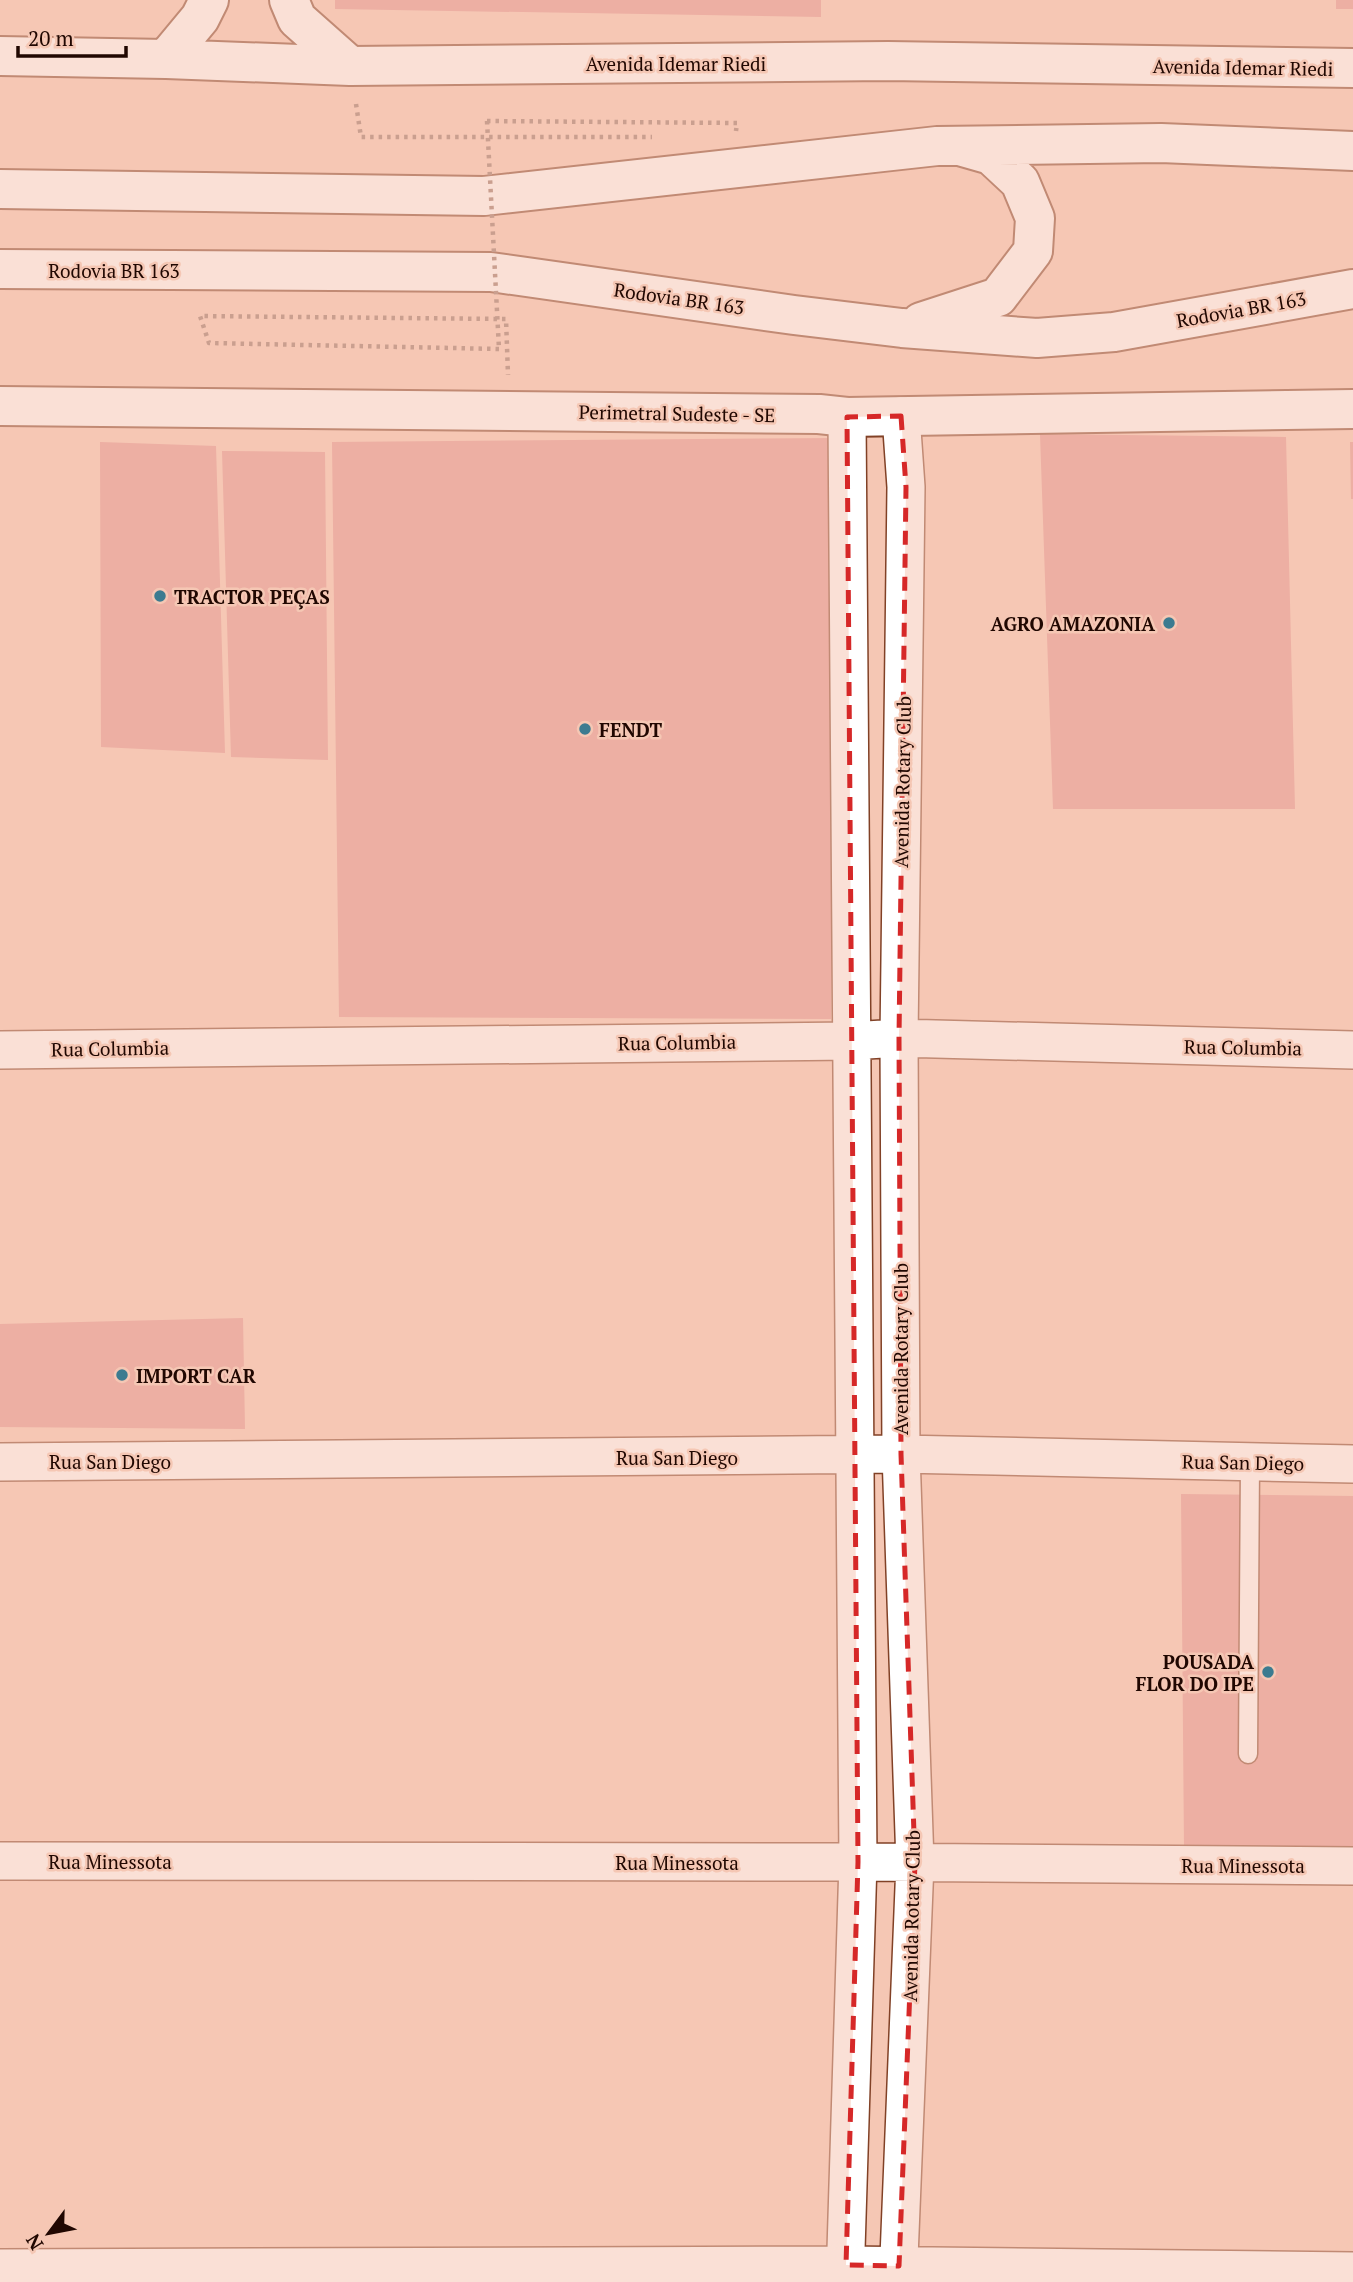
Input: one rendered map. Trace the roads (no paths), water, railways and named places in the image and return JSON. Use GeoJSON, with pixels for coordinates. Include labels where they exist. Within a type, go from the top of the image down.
{"type":"FeatureCollection","features":[{"type":"Feature","properties":{"kind":"main road"},"geometry":{"type":"LineString","coordinates":[[166,59],[200,18],[209,0]]}},
{"type":"Feature","properties":{"kind":"main road"},"geometry":{"type":"LineString","coordinates":[[289,0],[297,19],[350,66]]}},
{"type":"Feature","properties":{"kind":"main road","name":"Avenida Idemar Riedi"},"geometry":{"type":"LineString","coordinates":[[0,56],[350,66],[888,61],[1353,68]]}},
{"type":"Feature","properties":{"kind":"main road"},"geometry":{"type":"LineString","coordinates":[[0,188],[484,197],[937,146],[1161,143],[1353,151]]}},
{"type":"Feature","properties":{"kind":"main road"},"geometry":{"type":"LineString","coordinates":[[902,327],[998,297],[1033,251],[1035,218],[1020,182],[991,155],[956,145]]}},
{"type":"Feature","properties":{"kind":"main road"},"geometry":{"type":"LineString","coordinates":[[0,292],[11,275],[18,270]]}},
{"type":"Feature","properties":{"kind":"main road","name":"Rodovia BR 163"},"geometry":{"type":"LineString","coordinates":[[18,270],[491,272],[794,315],[1037,338],[1114,332],[1353,289]]}},
{"type":"Feature","properties":{"kind":"main road","name":"Perimetral Sudeste - SE"},"geometry":{"type":"LineString","coordinates":[[0,407],[819,414],[847,417],[1353,409]]}},
{"type":"Feature","properties":{"kind":"street","name":"Avenida Rotary Club"},"geometry":{"type":"LineString","coordinates":[[898,2274],[915,1863],[901,1454],[899,1038],[906,487],[901,416]]}},
{"type":"Feature","properties":{"kind":"street"},"geometry":{"type":"LineString","coordinates":[[846,2274],[858,1862],[847,417]]}},
{"type":"Feature","properties":{"kind":"street","name":"Rua Columbia"},"geometry":{"type":"LineString","coordinates":[[0,1049],[851,1041],[899,1038],[1353,1050]]}},
{"type":"Feature","properties":{"kind":"street","name":"Rua San Diego"},"geometry":{"type":"LineString","coordinates":[[0,1462],[901,1454],[1353,1464]]}},
{"type":"Feature","properties":{"kind":"street","name":"Rua Minessota"},"geometry":{"type":"LineString","coordinates":[[0,1861],[858,1862],[1353,1866]]}},
{"type":"Feature","properties":{"kind":"street"},"geometry":{"type":"LineString","coordinates":[[0,2268],[846,2274],[1353,2271]]}},
{"type":"Feature","properties":{"kind":"lane"},"geometry":{"type":"LineString","coordinates":[[1248,1754],[1250,1462]]}},
{"type":"Feature","properties":{"kind":"place","name":"TRACTOR PEÇAS"},"geometry":{"type":"Point","coordinates":[160,596]}},
{"type":"Feature","properties":{"kind":"place","name":"AGRO AMAZONIA"},"geometry":{"type":"Point","coordinates":[1169,623]}},
{"type":"Feature","properties":{"kind":"place","name":"FENDT"},"geometry":{"type":"Point","coordinates":[585,729]}},
{"type":"Feature","properties":{"kind":"place","name":"IMPORT CAR"},"geometry":{"type":"Point","coordinates":[122,1375]}},
{"type":"Feature","properties":{"kind":"place","name":"POUSADA FLOR DO IPE"},"geometry":{"type":"Point","coordinates":[1268,1672]}}]}
